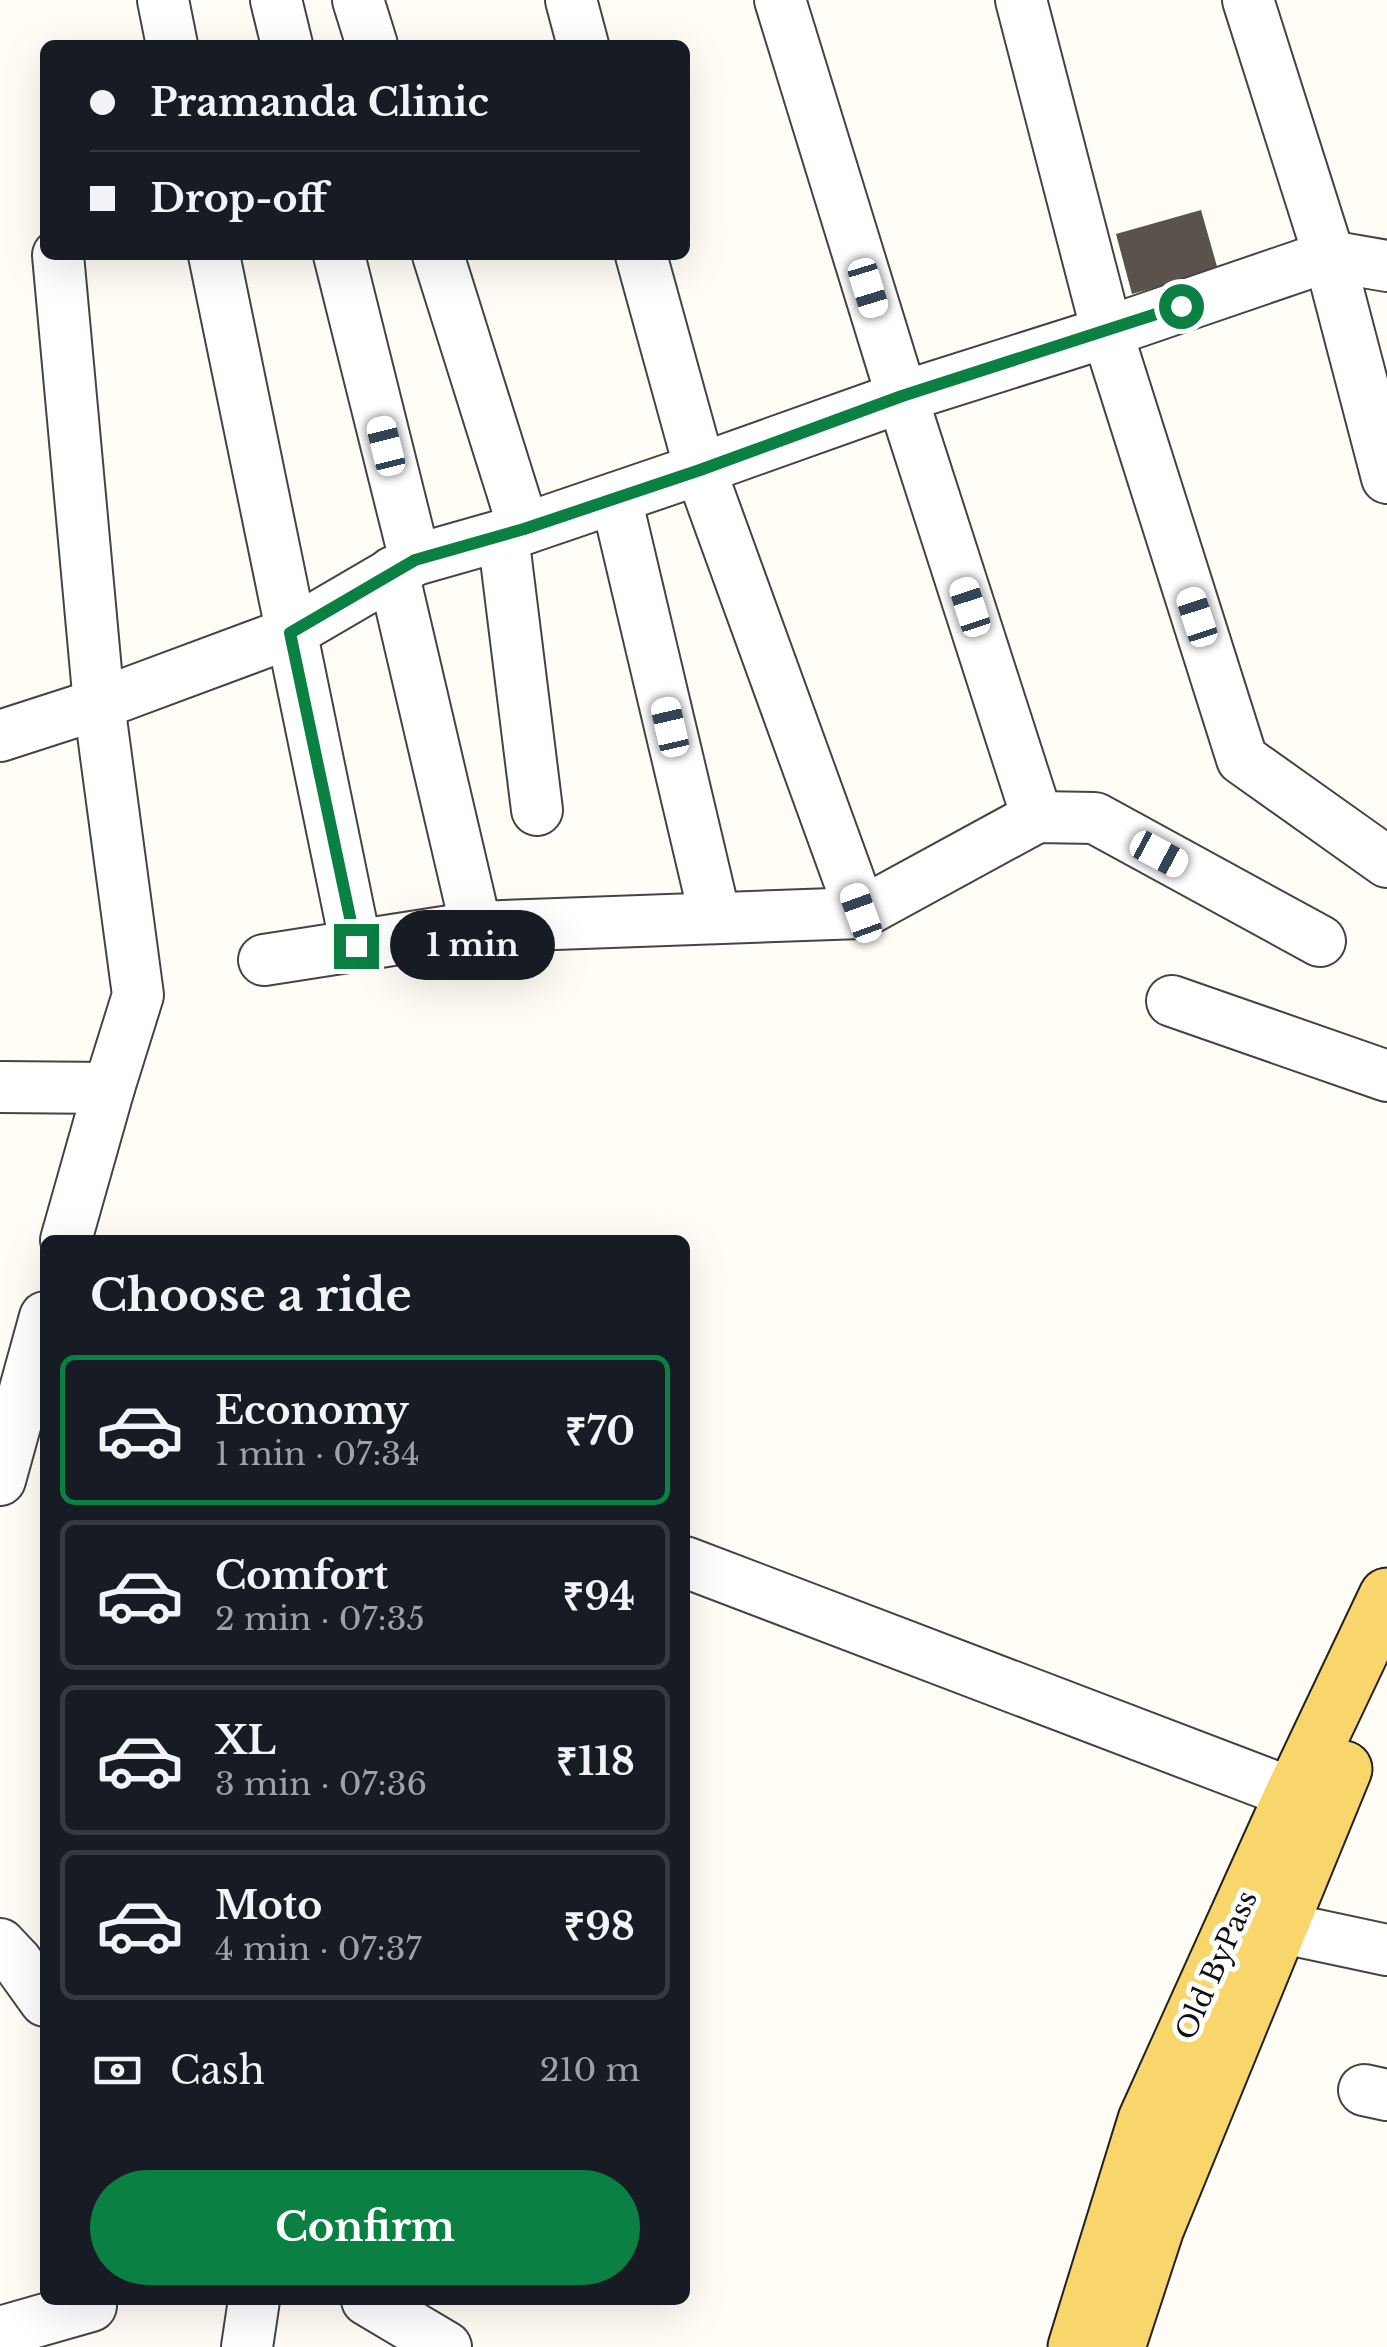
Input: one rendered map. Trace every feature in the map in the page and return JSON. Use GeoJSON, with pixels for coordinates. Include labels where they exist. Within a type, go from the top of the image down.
{"type":"FeatureCollection","features":[{"type":"Feature","properties":{"kind":"main road","name":"Old ByPass"},"geometry":{"type":"LineString","coordinates":[[1117,2347],[1156,2228],[1280,1927],[1311,1800],[1387,1596]]}},
{"type":"Feature","properties":{"kind":"main road","name":"Old ByPass"},"geometry":{"type":"LineString","coordinates":[[1076,2347],[1146,2120],[1311,1800],[1387,1670]]}},
{"type":"Feature","properties":{"kind":"street"},"geometry":{"type":"LineString","coordinates":[[163,0],[171,40]]}},
{"type":"Feature","properties":{"kind":"street"},"geometry":{"type":"LineString","coordinates":[[276,0],[286,40]]}},
{"type":"Feature","properties":{"kind":"street"},"geometry":{"type":"LineString","coordinates":[[358,0],[370,40]]}},
{"type":"Feature","properties":{"kind":"street"},"geometry":{"type":"LineString","coordinates":[[570,0],[582,40]]}},
{"type":"Feature","properties":{"kind":"street"},"geometry":{"type":"LineString","coordinates":[[780,0],[1037,817]]}},
{"type":"Feature","properties":{"kind":"street"},"geometry":{"type":"LineString","coordinates":[[1021,0],[1107,332],[1242,760],[1386,858]]}},
{"type":"Feature","properties":{"kind":"street"},"geometry":{"type":"LineString","coordinates":[[1248,0],[1329,256],[1387,478]]}},
{"type":"Feature","properties":{"kind":"street"},"geometry":{"type":"LineString","coordinates":[[0,736],[100,704],[290,633],[404,566],[700,470],[902,396],[1107,332],[1329,256],[1387,266]]}},
{"type":"Feature","properties":{"kind":"street"},"geometry":{"type":"LineString","coordinates":[[58,260],[100,704],[138,995],[67,1235]]}},
{"type":"Feature","properties":{"kind":"street"},"geometry":{"type":"LineString","coordinates":[[215,260],[356,946]]}},
{"type":"Feature","properties":{"kind":"street"},"geometry":{"type":"LineString","coordinates":[[340,260],[476,927]]}},
{"type":"Feature","properties":{"kind":"street"},"geometry":{"type":"LineString","coordinates":[[439,260],[513,532],[538,810]]}},
{"type":"Feature","properties":{"kind":"street"},"geometry":{"type":"LineString","coordinates":[[642,260],[700,470],[861,913]]}},
{"type":"Feature","properties":{"kind":"street"},"geometry":{"type":"LineString","coordinates":[[616,498],[715,917]]}},
{"type":"Feature","properties":{"kind":"street"},"geometry":{"type":"LineString","coordinates":[[264,960],[476,927],[861,913],[1037,817],[1095,818],[1320,941]]}},
{"type":"Feature","properties":{"kind":"street"},"geometry":{"type":"LineString","coordinates":[[1172,1001],[1387,1076]]}},
{"type":"Feature","properties":{"kind":"street"},"geometry":{"type":"LineString","coordinates":[[0,1087],[108,1088]]}},
{"type":"Feature","properties":{"kind":"street"},"geometry":{"type":"LineString","coordinates":[[0,1480],[40,1335]]}},
{"type":"Feature","properties":{"kind":"street"},"geometry":{"type":"LineString","coordinates":[[690,1564],[1311,1800]]}},
{"type":"Feature","properties":{"kind":"street"},"geometry":{"type":"LineString","coordinates":[[1280,1927],[1387,1950]]}},
{"type":"Feature","properties":{"kind":"street"},"geometry":{"type":"LineString","coordinates":[[0,1944],[40,1994]]}},
{"type":"Feature","properties":{"kind":"street"},"geometry":{"type":"LineString","coordinates":[[246,2347],[253,2305]]}},
{"type":"Feature","properties":{"kind":"street"},"geometry":{"type":"LineString","coordinates":[[375,2305],[446,2347]]}},
{"type":"Feature","properties":{"kind":"street"},"geometry":{"type":"LineString","coordinates":[[0,2332],[90,2306]]}},
{"type":"Feature","properties":{"kind":"building"},"geometry":{"type":"Polygon","coordinates":[[[1201,210],[1218,270],[1132,294],[1116,234],[1201,210]]]}},
{"type":"Feature","properties":{"kind":"route"},"geometry":{"type":"LineString","coordinates":[[356,946],[290,633],[415,560],[524,529],[902,396],[1181,306]]}}]}
